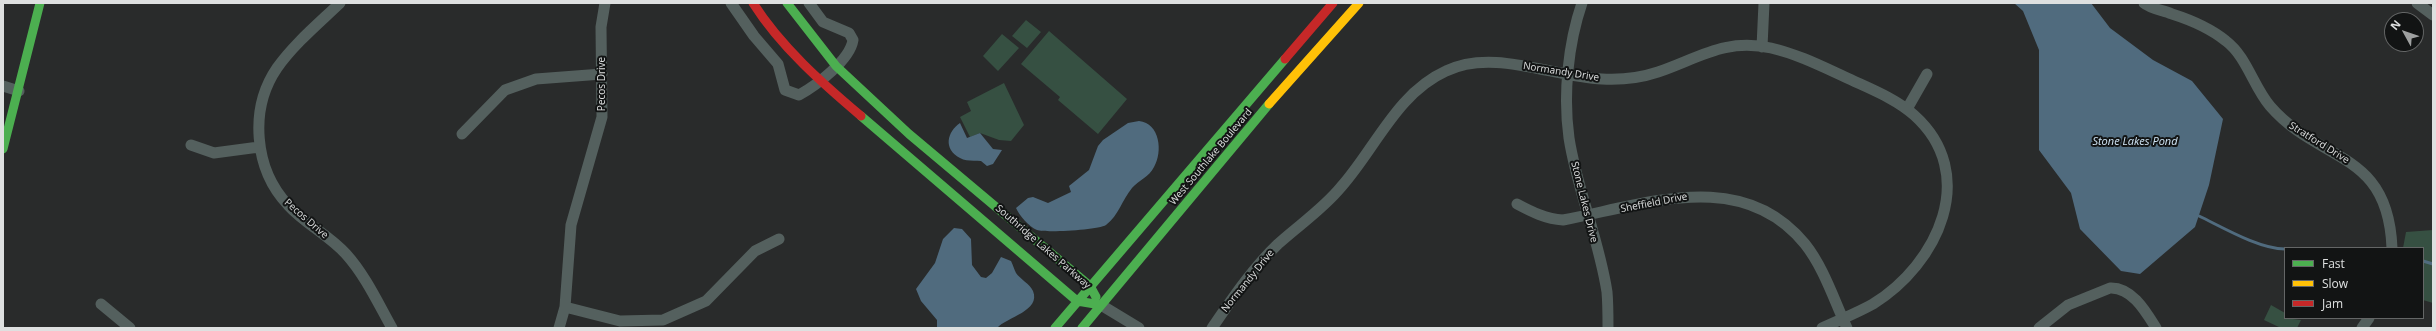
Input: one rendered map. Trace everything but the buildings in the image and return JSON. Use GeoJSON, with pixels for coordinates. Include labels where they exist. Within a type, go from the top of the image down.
{"type":"FeatureCollection","features":[{"type":"Feature","properties":{"kind":"street"},"geometry":{"type":"LineString","coordinates":[[3,149],[19,91],[40,3]]}},
{"type":"Feature","properties":{"kind":"street","name":"Pecos Drive"},"geometry":{"type":"LineString","coordinates":[[340,3],[298,43],[270,80],[261,107],[258,133],[259,147],[262,162],[280,195],[289,206],[323,232],[349,258],[366,283],[392,328]]}},
{"type":"Feature","properties":{"kind":"street","name":"Pecos Drive"},"geometry":{"type":"LineString","coordinates":[[559,328],[565,307],[571,225],[602,117],[601,27],[605,3]]}},
{"type":"Feature","properties":{"kind":"street"},"geometry":{"type":"LineString","coordinates":[[731,3],[754,36],[778,64],[785,90],[800,95],[820,82],[846,57],[852,47],[853,40],[849,34],[823,22],[808,3]]}},
{"type":"Feature","properties":{"kind":"street","name":"Southridge Lakes Parkway"},"geometry":{"type":"LineString","coordinates":[[753,3],[764,20],[820,82],[1078,301],[1101,305]]}},
{"type":"Feature","properties":{"kind":"street","name":"Southridge Lakes Parkway"},"geometry":{"type":"LineString","coordinates":[[788,3],[836,66],[909,134],[1090,286],[1101,305]]}},
{"type":"Feature","properties":{"kind":"street","name":"West Southlake Boulevard"},"geometry":{"type":"LineString","coordinates":[[1055,328],[1333,3]]}},
{"type":"Feature","properties":{"kind":"street","name":"West Southlake Boulevard"},"geometry":{"type":"LineString","coordinates":[[1082,328],[1252,124],[1360,3]]}},
{"type":"Feature","properties":{"kind":"street"},"geometry":{"type":"LineString","coordinates":[[1568,74],[1575,30],[1582,3]]}},
{"type":"Feature","properties":{"kind":"street"},"geometry":{"type":"LineString","coordinates":[[1762,47],[1764,3]]}},
{"type":"Feature","properties":{"kind":"street","name":"Stratford Drive"},"geometry":{"type":"LineString","coordinates":[[2144,3],[2201,24],[2226,41],[2239,55],[2263,96],[2286,122],[2362,171],[2377,190],[2386,209],[2391,224],[2392,247]]}},
{"type":"Feature","properties":{"kind":"street"},"geometry":{"type":"LineString","coordinates":[[2417,3],[2433,15]]}},
{"type":"Feature","properties":{"kind":"street","name":"Normandy Drive"},"geometry":{"type":"LineString","coordinates":[[1212,328],[1262,260],[1342,187],[1404,103],[1420,86],[1446,70],[1464,64],[1481,63],[1524,66],[1597,79],[1639,77],[1659,72],[1716,49],[1728,46],[1762,47],[1804,58],[1875,91],[1907,109],[1931,133],[1943,153],[1947,178],[1944,216],[1939,230],[1915,267],[1905,278],[1873,304],[1845,323],[1822,328]]}},
{"type":"Feature","properties":{"kind":"street"},"geometry":{"type":"LineString","coordinates":[[462,134],[505,90],[536,79],[602,74]]}},
{"type":"Feature","properties":{"kind":"street","name":"Stone Lakes Drive"},"geometry":{"type":"LineString","coordinates":[[1568,74],[1569,137],[1607,293],[1608,328]]}},
{"type":"Feature","properties":{"kind":"street"},"geometry":{"type":"LineString","coordinates":[[1907,109],[1927,74]]}},
{"type":"Feature","properties":{"kind":"street"},"geometry":{"type":"LineString","coordinates":[[3,86],[19,91]]}},
{"type":"Feature","properties":{"kind":"street"},"geometry":{"type":"LineString","coordinates":[[191,144],[214,153],[259,147]]}},
{"type":"Feature","properties":{"kind":"street","name":"Sheffield Drive"},"geometry":{"type":"LineString","coordinates":[[1517,204],[1554,220],[1588,216],[1682,196],[1722,197],[1753,206],[1778,221],[1805,244],[1820,268],[1845,323]]}},
{"type":"Feature","properties":{"kind":"street"},"geometry":{"type":"LineString","coordinates":[[565,307],[620,320],[663,320],[706,301],[755,251],[779,239]]}},
{"type":"Feature","properties":{"kind":"street"},"geometry":{"type":"LineString","coordinates":[[2039,328],[2068,305],[2104,290],[2118,288],[2135,299],[2156,328]]}},
{"type":"Feature","properties":{"kind":"street"},"geometry":{"type":"LineString","coordinates":[[101,304],[130,328]]}},
{"type":"Feature","properties":{"kind":"street"},"geometry":{"type":"LineString","coordinates":[[1101,305],[1139,328]]}},
{"type":"Feature","properties":{"kind":"street"},"geometry":{"type":"LineString","coordinates":[[2362,328],[2368,319]]}},
{"type":"Feature","properties":{"kind":"green space"},"geometry":{"type":"Polygon","coordinates":[[[1026,20],[1041,32],[1027,48],[1012,36],[1026,20]]]}},
{"type":"Feature","properties":{"kind":"green space"},"geometry":{"type":"Polygon","coordinates":[[[1049,31],[1127,99],[1098,134],[1058,100],[1060,97],[1021,64],[1049,31]]]}},
{"type":"Feature","properties":{"kind":"green space"},"geometry":{"type":"Polygon","coordinates":[[[1002,34],[1019,48],[998,71],[983,56],[1002,34]]]}},
{"type":"Feature","properties":{"kind":"green space"},"geometry":{"type":"Polygon","coordinates":[[[1004,83],[1024,125],[1011,141],[999,140],[980,133],[970,137],[960,117],[971,111],[967,102],[1004,83]]]}},
{"type":"Feature","properties":{"kind":"green space"},"geometry":{"type":"Polygon","coordinates":[[[2433,230],[2433,303],[2424,300],[2424,247],[2403,247],[2406,232],[2433,230]]]}},
{"type":"Feature","properties":{"kind":"green space"},"geometry":{"type":"Polygon","coordinates":[[[2271,305],[2284,312],[2284,319],[2301,320],[2297,328],[2281,328],[2264,320],[2271,305]]]}},
{"type":"Feature","properties":{"kind":"water","name":"Stone Lakes Pond"},"geometry":{"type":"Polygon","coordinates":[[[2014,3],[2091,3],[2110,28],[2153,60],[2192,81],[2223,119],[2209,185],[2195,227],[2140,274],[2121,271],[2080,229],[2071,193],[2039,150],[2039,50],[2023,11],[2014,3]]]}},
{"type":"Feature","properties":{"kind":"water"},"geometry":{"type":"Polygon","coordinates":[[[1139,121],[1146,123],[1155,132],[1159,146],[1157,161],[1152,170],[1132,188],[1114,217],[1106,225],[1083,230],[1042,231],[1037,230],[1028,224],[1017,211],[1016,208],[1028,198],[1033,197],[1048,203],[1071,192],[1069,186],[1089,170],[1098,146],[1103,140],[1128,123],[1139,121]]]}},
{"type":"Feature","properties":{"kind":"water"},"geometry":{"type":"Polygon","coordinates":[[[960,123],[967,138],[980,133],[993,149],[1002,150],[993,164],[987,166],[981,161],[962,159],[951,150],[949,145],[950,136],[952,131],[960,123]]]}},
{"type":"Feature","properties":{"kind":"water"},"geometry":{"type":"Polygon","coordinates":[[[954,228],[962,229],[971,239],[972,265],[981,277],[986,278],[992,273],[1001,257],[1011,261],[1016,273],[1030,286],[1033,291],[1034,298],[1028,309],[997,328],[937,328],[937,320],[921,301],[916,289],[935,263],[943,239],[954,228]]]}},
{"type":"Feature","properties":{"kind":"waterway"},"geometry":{"type":"LineString","coordinates":[[2199,216],[2252,241],[2275,248],[2284,249]]}},
{"type":"Feature","properties":{"kind":"waterway"},"geometry":{"type":"LineString","coordinates":[[2424,261],[2433,264]]}},
{"type":"Feature","properties":{"kind":"traffic: fast"},"geometry":{"type":"LineString","coordinates":[[3,149],[40,3]]}},
{"type":"Feature","properties":{"kind":"traffic: fast"},"geometry":{"type":"LineString","coordinates":[[787,3],[836,66],[909,134],[1090,286],[1096,297]]}},
{"type":"Feature","properties":{"kind":"traffic: fast"},"geometry":{"type":"LineString","coordinates":[[1055,328],[1285,59]]}},
{"type":"Feature","properties":{"kind":"traffic: fast"},"geometry":{"type":"LineString","coordinates":[[1082,328],[1269,104]]}},
{"type":"Feature","properties":{"kind":"traffic: fast"},"geometry":{"type":"LineString","coordinates":[[861,116],[1077,301],[1101,305]]}},
{"type":"Feature","properties":{"kind":"traffic: slow"},"geometry":{"type":"LineString","coordinates":[[1269,104],[1359,3]]}},
{"type":"Feature","properties":{"kind":"traffic: jam"},"geometry":{"type":"LineString","coordinates":[[753,3],[776,35],[803,64],[861,116]]}},
{"type":"Feature","properties":{"kind":"traffic: jam"},"geometry":{"type":"LineString","coordinates":[[1285,59],[1333,3]]}}]}
